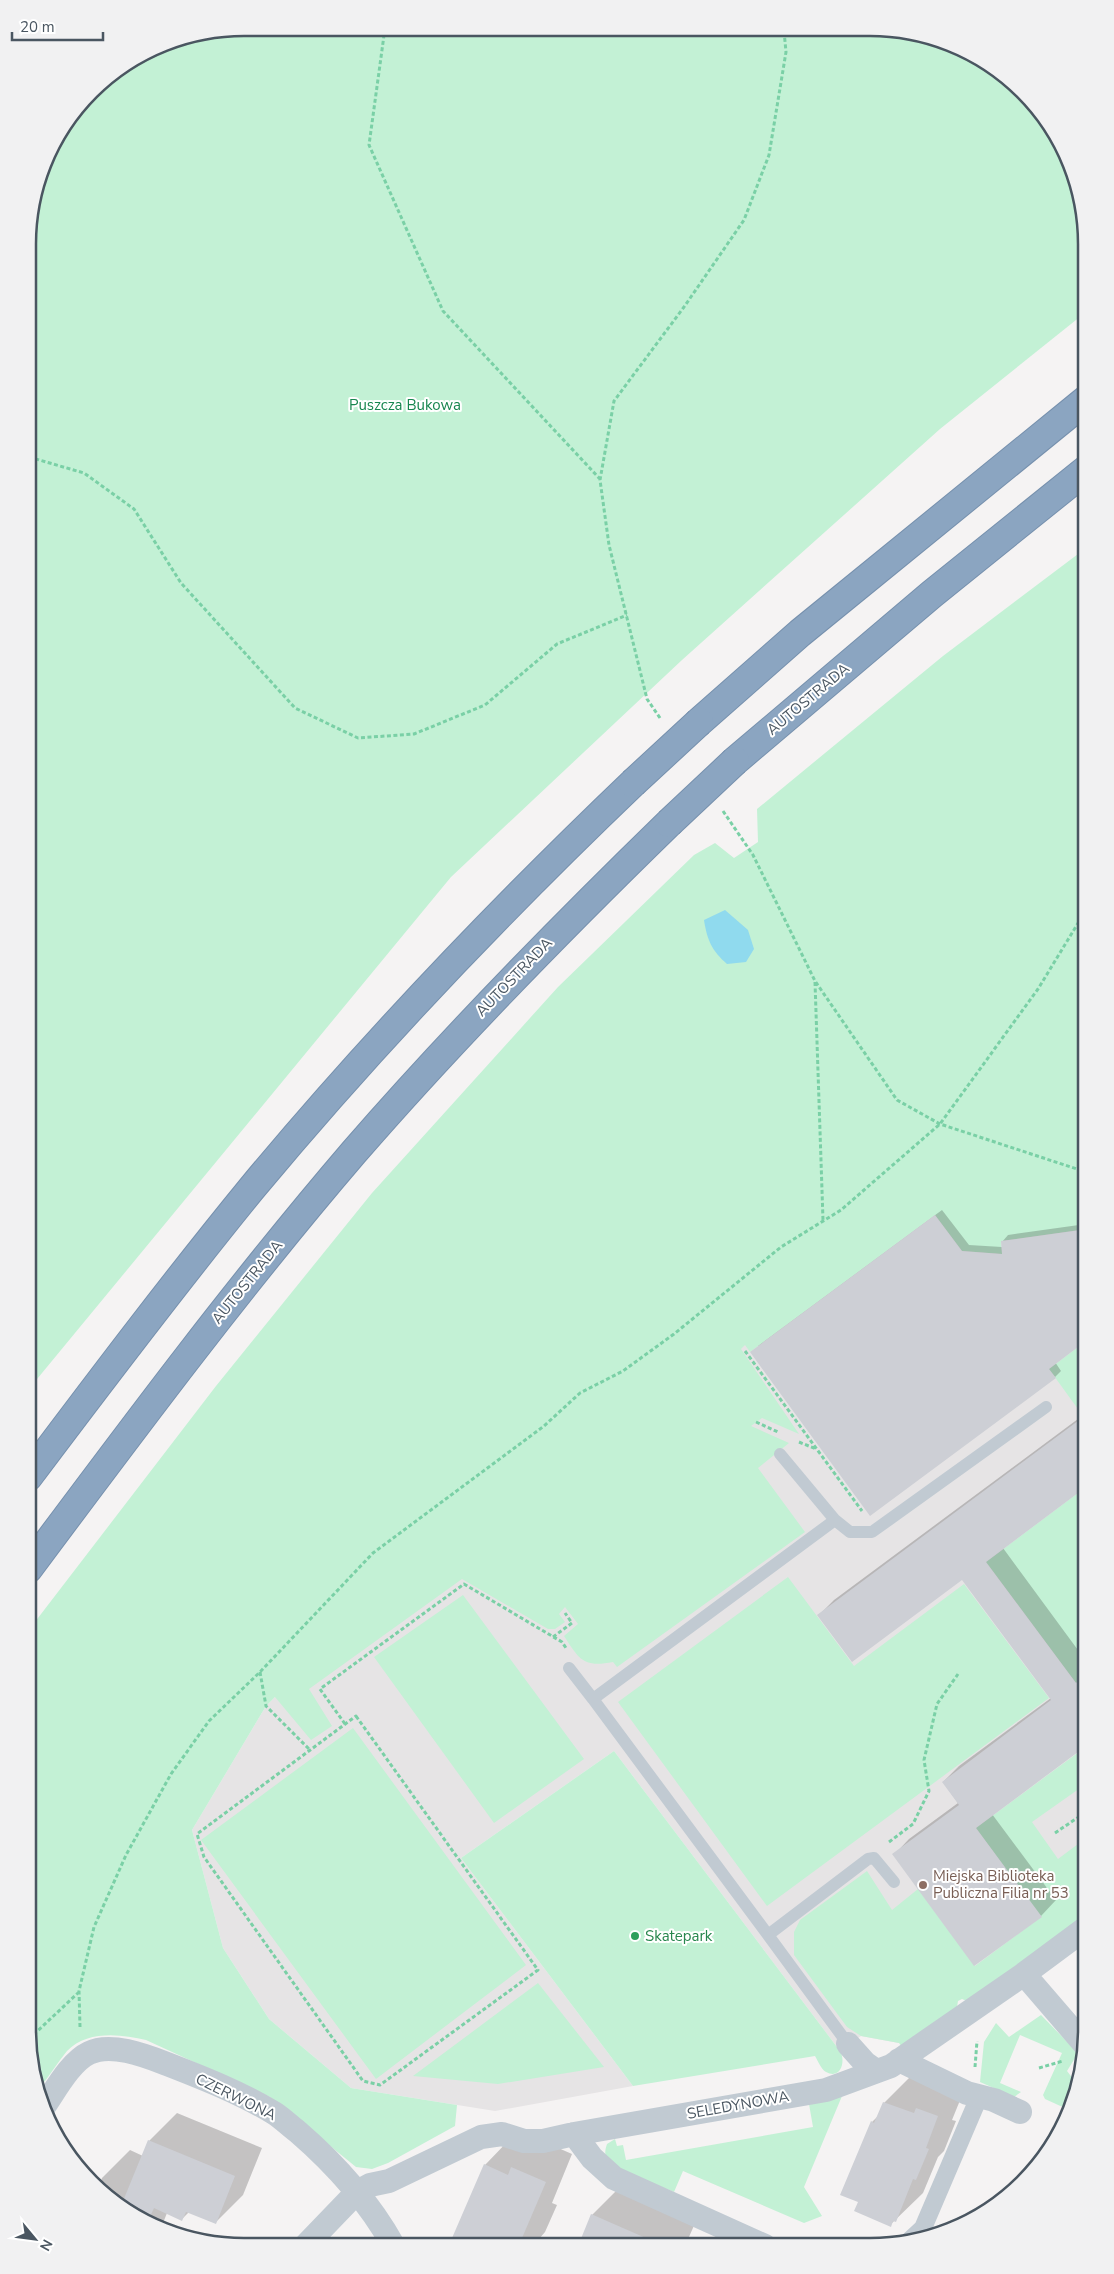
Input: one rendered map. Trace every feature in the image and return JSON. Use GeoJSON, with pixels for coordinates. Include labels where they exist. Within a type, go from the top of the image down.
{"type":"FeatureCollection","features":[{"type":"Feature","properties":{"kind":"highway"},"geometry":{"type":"LineString","coordinates":[[36,1467],[185,1272],[322,1106],[480,933],[633,783],[700,722],[820,617],[1078,407]]}},
{"type":"Feature","properties":{"kind":"highway","name":"AUTOSTRADA"},"geometry":{"type":"LineString","coordinates":[[36,1557],[218,1317],[354,1152],[499,992],[669,823],[735,761],[932,594],[1078,476]]}},
{"type":"Feature","properties":{"kind":"street","name":"SELEDYNOWA"},"geometry":{"type":"LineString","coordinates":[[357,2192],[370,2185],[389,2181],[481,2137],[502,2134],[524,2141],[543,2141],[826,2090],[875,2070],[891,2066],[1024,1974],[1078,1934]]}},
{"type":"Feature","properties":{"kind":"street"},"geometry":{"type":"LineString","coordinates":[[1024,1974],[1077,2036]]}},
{"type":"Feature","properties":{"kind":"street"},"geometry":{"type":"LineString","coordinates":[[848,2044],[864,2063],[875,2070]]}},
{"type":"Feature","properties":{"kind":"street","name":"CZERWONA"},"geometry":{"type":"LineString","coordinates":[[89,2052],[110,2050],[137,2053],[224,2088],[275,2114],[326,2157],[357,2192],[388,2238]]}},
{"type":"Feature","properties":{"kind":"street"},"geometry":{"type":"LineString","coordinates":[[48,2100],[67,2072],[89,2052]]}},
{"type":"Feature","properties":{"kind":"street"},"geometry":{"type":"LineString","coordinates":[[899,2060],[976,2097],[994,2100],[1020,2112]]}},
{"type":"Feature","properties":{"kind":"street"},"geometry":{"type":"LineString","coordinates":[[919,2232],[923,2228],[976,2097]]}},
{"type":"Feature","properties":{"kind":"street"},"geometry":{"type":"LineString","coordinates":[[574,2134],[592,2158],[614,2178],[747,2238]]}},
{"type":"Feature","properties":{"kind":"street"},"geometry":{"type":"LineString","coordinates":[[313,2238],[357,2192]]}},
{"type":"Feature","properties":{"kind":"lane"},"geometry":{"type":"LineString","coordinates":[[780,1454],[835,1520],[850,1532],[872,1532],[1046,1408]]}},
{"type":"Feature","properties":{"kind":"lane"},"geometry":{"type":"LineString","coordinates":[[593,1699],[835,1520]]}},
{"type":"Feature","properties":{"kind":"lane"},"geometry":{"type":"LineString","coordinates":[[569,1668],[848,2044]]}},
{"type":"Feature","properties":{"kind":"lane"},"geometry":{"type":"LineString","coordinates":[[768,1935],[868,1859],[874,1858],[894,1882]]}},
{"type":"Feature","properties":{"kind":"path"},"geometry":{"type":"LineString","coordinates":[[384,36],[369,145],[443,311],[600,480]]}},
{"type":"Feature","properties":{"kind":"path"},"geometry":{"type":"LineString","coordinates":[[36,459],[84,473],[134,509],[181,583],[295,708],[358,738],[414,734],[485,705],[557,644],[627,615]]}},
{"type":"Feature","properties":{"kind":"path"},"geometry":{"type":"LineString","coordinates":[[89,2052],[81,2039],[79,1991],[94,1927],[126,1855],[171,1774],[208,1721],[260,1672],[373,1553],[544,1426],[580,1393],[630,1366],[674,1334],[780,1247],[840,1210],[940,1124],[1038,989],[1078,923]]}},
{"type":"Feature","properties":{"kind":"path"},"geometry":{"type":"LineString","coordinates":[[815,981],[823,1221]]}},
{"type":"Feature","properties":{"kind":"path"},"geometry":{"type":"LineString","coordinates":[[745,1351],[860,1508]]}},
{"type":"Feature","properties":{"kind":"path"},"geometry":{"type":"LineString","coordinates":[[345,1724],[320,1689],[464,1584],[553,1637],[566,1647]]}},
{"type":"Feature","properties":{"kind":"path"},"geometry":{"type":"LineString","coordinates":[[553,1637],[572,1623],[565,1613]]}},
{"type":"Feature","properties":{"kind":"path"},"geometry":{"type":"LineString","coordinates":[[260,1672],[266,1706],[310,1750]]}},
{"type":"Feature","properties":{"kind":"path"},"geometry":{"type":"LineString","coordinates":[[874,1858],[885,1845],[913,1824],[929,1791],[924,1760],[937,1704],[958,1674]]}},
{"type":"Feature","properties":{"kind":"path"},"geometry":{"type":"LineString","coordinates":[[356,1716],[538,1970],[380,2085],[363,2082],[204,1857],[197,1834],[310,1750],[356,1716]]}},
{"type":"Feature","properties":{"kind":"path"},"geometry":{"type":"LineString","coordinates":[[1055,1833],[1078,1817]]}},
{"type":"Feature","properties":{"kind":"path"},"geometry":{"type":"LineString","coordinates":[[36,2032],[79,1991]]}},
{"type":"Feature","properties":{"kind":"path"},"geometry":{"type":"LineString","coordinates":[[976,2097],[977,2038]]}},
{"type":"Feature","properties":{"kind":"shaded area"},"geometry":{"type":"Polygon","coordinates":[[[974,1164],[1078,1196],[1078,1911],[985,1977],[899,2043],[861,2036],[840,2051],[614,1751],[461,1858],[633,2086],[495,2111],[351,2088],[269,2019],[223,1948],[192,1830],[266,1706],[348,1625],[974,1164]]]}},
{"type":"Feature","properties":{"kind":"green space","name":"Puszcza Bukowa"},"geometry":{"type":"Polygon","coordinates":[[[245,36],[869,36],[897,38],[923,43],[949,52],[985,71],[1017,97],[1035,118],[1050,140],[1067,178],[1076,217],[1078,318],[940,429],[682,660],[451,877],[36,1380],[36,245],[38,217],[43,191],[52,165],[71,129],[97,97],[140,64],[165,52],[191,43],[217,38],[245,36]]]}},
{"type":"Feature","properties":{"kind":"green space"},"geometry":{"type":"Polygon","coordinates":[[[1078,554],[1078,1230],[1001,1241],[1002,1254],[962,1251],[935,1215],[750,1352],[745,1345],[741,1349],[799,1434],[762,1418],[751,1426],[789,1443],[758,1468],[805,1532],[617,1667],[613,1662],[595,1664],[578,1656],[564,1636],[578,1624],[565,1607],[559,1614],[565,1622],[555,1629],[548,1629],[462,1579],[309,1689],[332,1726],[311,1740],[275,1697],[266,1706],[192,1830],[223,1948],[269,2019],[351,2088],[457,2105],[455,2126],[388,2163],[372,2169],[356,2167],[270,2097],[146,2040],[126,2036],[105,2035],[75,2044],[67,2051],[43,2083],[38,2057],[36,2029],[36,1621],[216,1386],[372,1193],[558,987],[694,855],[715,843],[734,858],[758,842],[757,809],[943,656],[1078,554]]]}},
{"type":"Feature","properties":{"kind":"green space"},"geometry":{"type":"Polygon","coordinates":[[[1078,1347],[1078,1409],[1049,1369],[1078,1347]]]}},
{"type":"Feature","properties":{"kind":"green space"},"geometry":{"type":"Polygon","coordinates":[[[1078,1493],[1078,1681],[1076,1683],[986,1562],[1078,1493]]]}},
{"type":"Feature","properties":{"kind":"green space"},"geometry":{"type":"Polygon","coordinates":[[[788,1577],[854,1666],[964,1584],[1049,1698],[767,1906],[618,1702],[788,1577]]]}},
{"type":"Feature","properties":{"kind":"green space"},"geometry":{"type":"Polygon","coordinates":[[[463,1595],[584,1759],[494,1823],[374,1657],[463,1595]]]}},
{"type":"Feature","properties":{"kind":"green space"},"geometry":{"type":"Polygon","coordinates":[[[353,1728],[526,1965],[376,2079],[201,1840],[353,1728]]]}},
{"type":"Feature","properties":{"kind":"green space"},"geometry":{"type":"Polygon","coordinates":[[[614,1751],[840,2051],[842,2064],[839,2072],[831,2074],[826,2072],[815,2056],[633,2086],[461,1858],[614,1751]]]}},
{"type":"Feature","properties":{"kind":"green space"},"geometry":{"type":"Polygon","coordinates":[[[1078,1753],[1078,1790],[1032,1822],[1058,1859],[1078,1844],[1078,1922],[967,2001],[962,1999],[958,2001],[957,2007],[902,2047],[899,2043],[861,2036],[847,2027],[794,1955],[794,1932],[800,1920],[867,1871],[892,1910],[918,1889],[975,1966],[1041,1917],[976,1828],[1078,1753]]]}},
{"type":"Feature","properties":{"kind":"green space"},"geometry":{"type":"Polygon","coordinates":[[[538,1983],[604,2067],[498,2084],[413,2076],[538,1983]]]}},
{"type":"Feature","properties":{"kind":"green space"},"geometry":{"type":"Polygon","coordinates":[[[1041,2015],[1076,2051],[1076,2056],[1067,2071],[1072,2078],[1063,2107],[1045,2099],[1043,2095],[1062,2053],[1020,2035],[1000,2083],[1021,2092],[1014,2097],[980,2082],[984,2042],[996,2023],[1009,2037],[1041,2015]]]}},
{"type":"Feature","properties":{"kind":"green space"},"geometry":{"type":"Polygon","coordinates":[[[842,2096],[804,2187],[822,2216],[804,2223],[683,2171],[674,2192],[620,2169],[608,2160],[606,2156],[607,2144],[615,2139],[617,2146],[623,2145],[626,2160],[813,2127],[809,2104],[842,2096]]]}},
{"type":"Feature","properties":{"kind":"water"},"geometry":{"type":"Polygon","coordinates":[[[725,910],[748,930],[754,949],[746,962],[727,964],[714,950],[709,939],[704,920],[725,910]]]}},
{"type":"Feature","properties":{"kind":"building"},"geometry":{"type":"Polygon","coordinates":[[[935,1215],[962,1251],[1002,1254],[1001,1241],[1078,1230],[1078,1347],[1049,1369],[1056,1378],[870,1516],[750,1352],[935,1215]]]}},
{"type":"Feature","properties":{"kind":"building"},"geometry":{"type":"Polygon","coordinates":[[[1078,1421],[1078,1493],[986,1562],[1076,1683],[1078,1681],[1078,1752],[976,1828],[1042,1917],[974,1966],[892,1854],[959,1805],[942,1782],[1051,1700],[962,1580],[852,1662],[817,1615],[1078,1421]]]}},
{"type":"Feature","properties":{"kind":"building"},"geometry":{"type":"Polygon","coordinates":[[[883,2102],[914,2113],[916,2108],[938,2116],[926,2148],[929,2149],[916,2180],[913,2179],[896,2222],[893,2221],[891,2227],[854,2211],[858,2202],[840,2195],[871,2121],[874,2123],[883,2102]]]}},
{"type":"Feature","properties":{"kind":"building"},"geometry":{"type":"Polygon","coordinates":[[[148,2140],[235,2176],[216,2224],[186,2212],[182,2221],[154,2208],[151,2215],[124,2199],[148,2140]]]}},
{"type":"Feature","properties":{"kind":"building"},"geometry":{"type":"Polygon","coordinates":[[[484,2164],[508,2175],[511,2167],[546,2182],[522,2238],[452,2238],[484,2164]]]}},
{"type":"Feature","properties":{"kind":"building"},"geometry":{"type":"Polygon","coordinates":[[[591,2214],[646,2238],[581,2238],[591,2214]]]}},
{"type":"Feature","properties":{"kind":"place","name":"Miejska Biblioteka Publiczna Filia nr 53"},"geometry":{"type":"Point","coordinates":[923,1885]}},
{"type":"Feature","properties":{"kind":"place","name":"Skatepark"},"geometry":{"type":"Point","coordinates":[635,1936]}}]}
